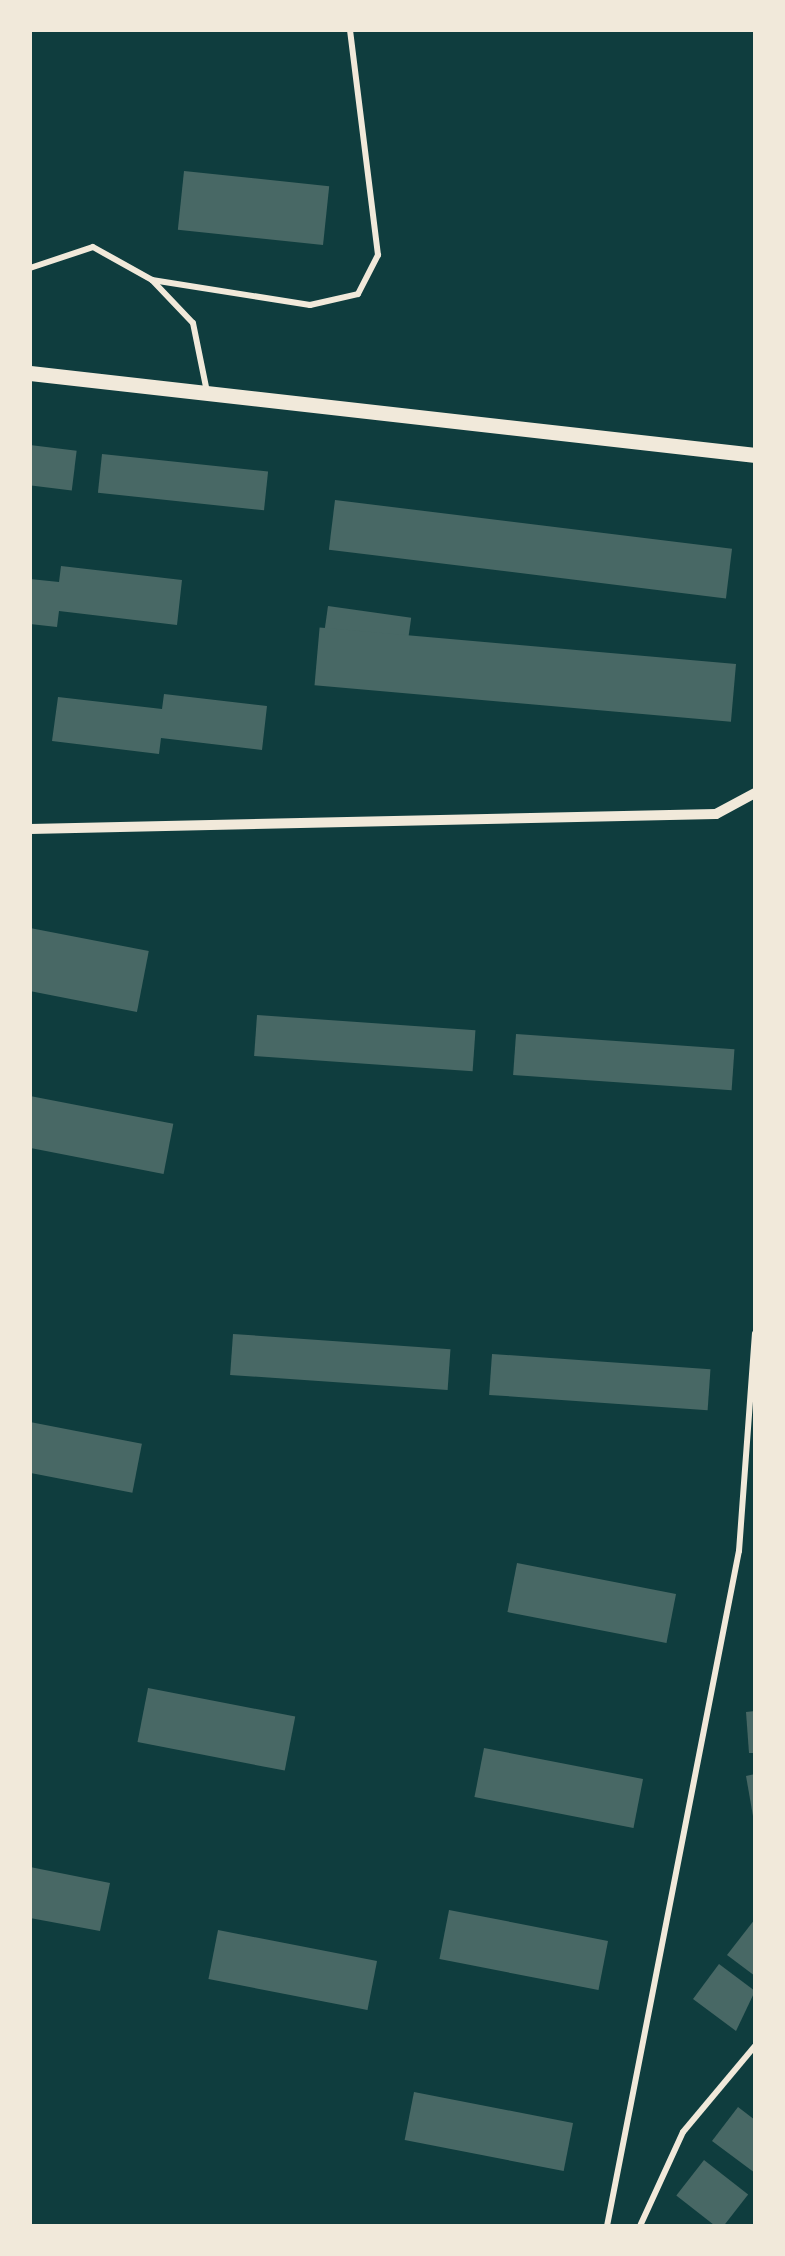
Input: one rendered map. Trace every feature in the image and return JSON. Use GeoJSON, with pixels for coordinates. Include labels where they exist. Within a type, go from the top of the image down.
{"type":"FeatureCollection","features":[{"type":"Feature","properties":{"kind":"street"},"geometry":{"type":"LineString","coordinates":[[30,373],[755,456]]}},
{"type":"Feature","properties":{"kind":"street"},"geometry":{"type":"LineString","coordinates":[[30,829],[716,814],[755,793]]}},
{"type":"Feature","properties":{"kind":"lane"},"geometry":{"type":"LineString","coordinates":[[152,280],[310,305],[358,294],[378,255],[350,30]]}},
{"type":"Feature","properties":{"kind":"lane"},"geometry":{"type":"LineString","coordinates":[[30,268],[93,247],[152,280],[193,323],[208,393]]}},
{"type":"Feature","properties":{"kind":"lane"},"geometry":{"type":"LineString","coordinates":[[607,2226],[739,1551],[751,1455],[755,1334]]}},
{"type":"Feature","properties":{"kind":"lane"},"geometry":{"type":"LineString","coordinates":[[640,2226],[683,2132],[755,2046]]}},
{"type":"Feature","properties":{"kind":"building"},"geometry":{"type":"Polygon","coordinates":[[[184,171],[329,186],[323,245],[178,230],[184,171]]]}},
{"type":"Feature","properties":{"kind":"building"},"geometry":{"type":"Polygon","coordinates":[[[30,445],[77,451],[72,490],[30,485],[30,445]]]}},
{"type":"Feature","properties":{"kind":"building"},"geometry":{"type":"Polygon","coordinates":[[[102,454],[268,471],[264,510],[98,493],[102,454]]]}},
{"type":"Feature","properties":{"kind":"building"},"geometry":{"type":"Polygon","coordinates":[[[335,500],[732,549],[726,598],[329,550],[335,500]]]}},
{"type":"Feature","properties":{"kind":"building"},"geometry":{"type":"Polygon","coordinates":[[[61,566],[182,580],[177,625],[59,611],[57,627],[30,624],[30,579],[59,582],[61,566]]]}},
{"type":"Feature","properties":{"kind":"building"},"geometry":{"type":"Polygon","coordinates":[[[328,606],[411,618],[405,661],[322,650],[328,606]]]}},
{"type":"Feature","properties":{"kind":"building"},"geometry":{"type":"Polygon","coordinates":[[[320,628],[736,664],[731,722],[315,685],[320,628]]]}},
{"type":"Feature","properties":{"kind":"building"},"geometry":{"type":"Polygon","coordinates":[[[164,694],[267,706],[262,750],[161,738],[159,754],[52,741],[58,697],[162,709],[164,694]]]}},
{"type":"Feature","properties":{"kind":"building"},"geometry":{"type":"Polygon","coordinates":[[[30,928],[149,951],[137,1012],[30,991],[30,928]]]}},
{"type":"Feature","properties":{"kind":"building"},"geometry":{"type":"Polygon","coordinates":[[[257,1015],[475,1030],[473,1071],[254,1056],[257,1015]]]}},
{"type":"Feature","properties":{"kind":"building"},"geometry":{"type":"Polygon","coordinates":[[[516,1034],[734,1049],[732,1090],[513,1075],[516,1034]]]}},
{"type":"Feature","properties":{"kind":"building"},"geometry":{"type":"Polygon","coordinates":[[[30,1096],[173,1124],[164,1174],[30,1148],[30,1096]]]}},
{"type":"Feature","properties":{"kind":"building"},"geometry":{"type":"Polygon","coordinates":[[[233,1334],[450,1349],[448,1390],[230,1375],[233,1334]]]}},
{"type":"Feature","properties":{"kind":"building"},"geometry":{"type":"Polygon","coordinates":[[[492,1354],[710,1369],[708,1410],[489,1395],[492,1354]]]}},
{"type":"Feature","properties":{"kind":"building"},"geometry":{"type":"Polygon","coordinates":[[[30,1422],[142,1444],[132,1493],[30,1473],[30,1422]]]}},
{"type":"Feature","properties":{"kind":"building"},"geometry":{"type":"Polygon","coordinates":[[[517,1563],[676,1594],[666,1643],[507,1612],[517,1563]]]}},
{"type":"Feature","properties":{"kind":"building"},"geometry":{"type":"Polygon","coordinates":[[[148,1688],[295,1717],[285,1771],[138,1742],[148,1688]]]}},
{"type":"Feature","properties":{"kind":"building"},"geometry":{"type":"Polygon","coordinates":[[[755,1711],[755,1753],[749,1753],[746,1712],[755,1711]]]}},
{"type":"Feature","properties":{"kind":"building"},"geometry":{"type":"Polygon","coordinates":[[[484,1748],[643,1779],[633,1828],[474,1797],[484,1748]]]}},
{"type":"Feature","properties":{"kind":"building"},"geometry":{"type":"Polygon","coordinates":[[[755,1774],[755,1816],[753,1816],[746,1776],[755,1774]]]}},
{"type":"Feature","properties":{"kind":"building"},"geometry":{"type":"Polygon","coordinates":[[[30,1867],[110,1883],[100,1931],[30,1918],[30,1867]]]}},
{"type":"Feature","properties":{"kind":"building"},"geometry":{"type":"Polygon","coordinates":[[[449,1910],[608,1941],[598,1990],[439,1959],[449,1910]]]}},
{"type":"Feature","properties":{"kind":"building"},"geometry":{"type":"Polygon","coordinates":[[[755,1919],[755,1976],[727,1955],[755,1919]]]}},
{"type":"Feature","properties":{"kind":"building"},"geometry":{"type":"Polygon","coordinates":[[[218,1930],[377,1961],[367,2010],[208,1979],[218,1930]]]}},
{"type":"Feature","properties":{"kind":"building"},"geometry":{"type":"Polygon","coordinates":[[[719,1964],[755,1991],[736,2031],[693,1999],[719,1964]]]}},
{"type":"Feature","properties":{"kind":"building"},"geometry":{"type":"Polygon","coordinates":[[[414,2092],[573,2123],[564,2171],[405,2140],[414,2092]]]}},
{"type":"Feature","properties":{"kind":"building"},"geometry":{"type":"Polygon","coordinates":[[[738,2107],[755,2120],[755,2173],[712,2141],[738,2107]]]}},
{"type":"Feature","properties":{"kind":"building"},"geometry":{"type":"Polygon","coordinates":[[[704,2160],[748,2194],[724,2226],[715,2226],[676,2195],[704,2160]]]}}]}
